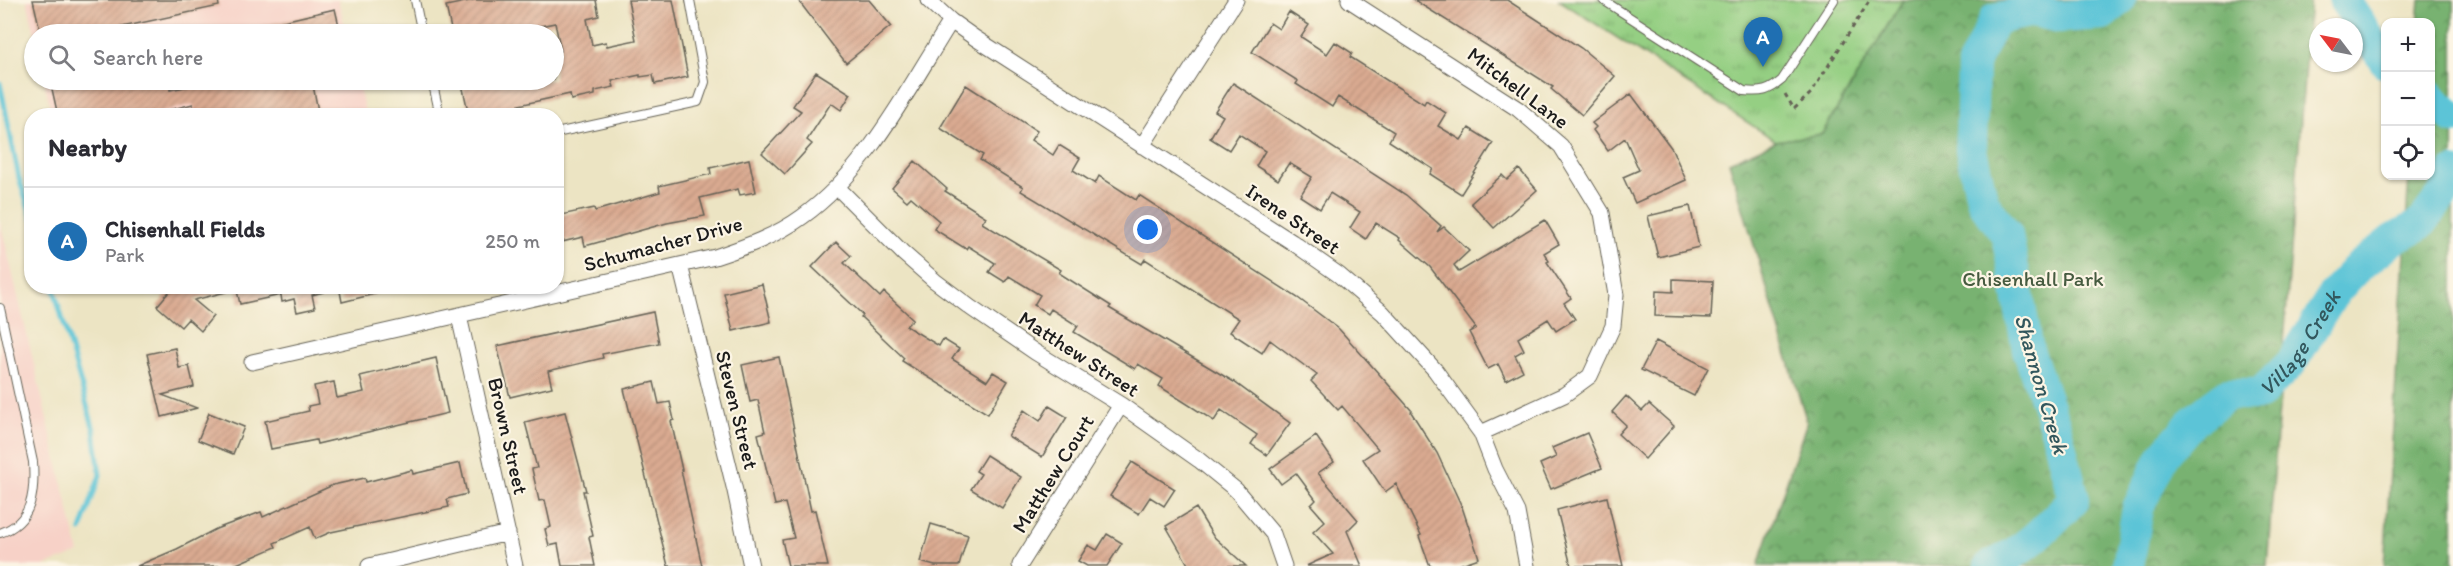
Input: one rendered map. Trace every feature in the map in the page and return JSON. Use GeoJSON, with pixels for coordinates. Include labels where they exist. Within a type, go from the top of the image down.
{"type":"FeatureCollection","features":[{"type":"Feature","properties":{"kind":"street","name":"Irene Street"},"geometry":{"type":"LineString","coordinates":[[928,0],[951,21],[1292,242],[1383,313],[1435,370],[1481,433],[1495,470],[1517,512],[1527,566]]}},
{"type":"Feature","properties":{"kind":"street"},"geometry":{"type":"LineString","coordinates":[[1142,146],[1236,0]]}},
{"type":"Feature","properties":{"kind":"street","name":"Mitchell Lane"},"geometry":{"type":"LineString","coordinates":[[1349,0],[1448,63],[1526,117],[1561,146],[1602,213],[1616,295],[1613,326],[1590,376],[1564,395],[1481,433]]}},
{"type":"Feature","properties":{"kind":"street","name":"Schumacher Drive"},"geometry":{"type":"LineString","coordinates":[[564,291],[730,252],[774,235],[803,217],[837,187],[865,154],[951,21]]}},
{"type":"Feature","properties":{"kind":"street","name":"Matthew Street"},"geometry":{"type":"LineString","coordinates":[[837,187],[935,281],[1035,352],[1121,405],[1199,460],[1236,490],[1273,534],[1284,566]]}},
{"type":"Feature","properties":{"kind":"street","name":"Steven Street"},"geometry":{"type":"LineString","coordinates":[[680,264],[751,566]]}},
{"type":"Feature","properties":{"kind":"street","name":"Schumacher Drive"},"geometry":{"type":"LineString","coordinates":[[252,362],[552,294]]}},
{"type":"Feature","properties":{"kind":"street","name":"Brown Street"},"geometry":{"type":"LineString","coordinates":[[459,316],[515,566]]}},
{"type":"Feature","properties":{"kind":"street","name":"Matthew Court"},"geometry":{"type":"LineString","coordinates":[[1020,565],[1121,405]]}},
{"type":"Feature","properties":{"kind":"street"},"geometry":{"type":"LineString","coordinates":[[369,566],[508,534]]}},
{"type":"Feature","properties":{"kind":"lane"},"geometry":{"type":"LineString","coordinates":[[415,0],[420,24]]}},
{"type":"Feature","properties":{"kind":"lane"},"geometry":{"type":"LineString","coordinates":[[564,131],[698,102],[705,82],[690,0]]}},
{"type":"Feature","properties":{"kind":"lane"},"geometry":{"type":"LineString","coordinates":[[1603,0],[1744,91],[1760,93],[1772,89],[1782,80],[1834,0]]}},
{"type":"Feature","properties":{"kind":"lane"},"geometry":{"type":"LineString","coordinates":[[434,90],[438,108]]}},
{"type":"Feature","properties":{"kind":"lane"},"geometry":{"type":"LineString","coordinates":[[0,308],[33,462],[34,484],[31,506],[23,519],[13,528],[0,533]]}},
{"type":"Feature","properties":{"kind":"path"},"geometry":{"type":"LineString","coordinates":[[1785,94],[1794,109],[1811,93],[1870,0]]}},
{"type":"Feature","properties":{"kind":"shaded area"},"geometry":{"type":"Polygon","coordinates":[[[27,0],[338,0],[344,24],[33,24],[27,0]]]}},
{"type":"Feature","properties":{"kind":"shaded area"},"geometry":{"type":"Polygon","coordinates":[[[46,90],[360,90],[364,108],[50,108],[46,90]]]}},
{"type":"Feature","properties":{"kind":"shaded area"},"geometry":{"type":"Polygon","coordinates":[[[0,221],[79,553],[43,566],[0,566],[0,221]]]}},
{"type":"Feature","properties":{"kind":"green space"},"geometry":{"type":"Polygon","coordinates":[[[1559,0],[1903,0],[1822,134],[1776,141],[1559,0]]]}},
{"type":"Feature","properties":{"kind":"green space","name":"Chisenhall Park"},"geometry":{"type":"Polygon","coordinates":[[[1903,0],[2310,0],[2267,566],[1758,566],[1807,422],[1729,162],[1776,141],[1822,134],[1903,0]]]}},
{"type":"Feature","properties":{"kind":"green space"},"geometry":{"type":"Polygon","coordinates":[[[2420,0],[2453,0],[2453,566],[2384,566],[2409,180],[2435,180],[2435,18],[2418,18],[2420,0]]]}},
{"type":"Feature","properties":{"kind":"building"},"geometry":{"type":"Polygon","coordinates":[[[33,0],[218,0],[219,6],[136,24],[39,24],[33,0]]]}},
{"type":"Feature","properties":{"kind":"building"},"geometry":{"type":"Polygon","coordinates":[[[474,0],[596,0],[599,16],[587,19],[592,45],[606,42],[607,46],[636,40],[628,0],[673,0],[688,77],[655,84],[653,75],[640,77],[640,75],[612,81],[614,87],[595,91],[595,95],[571,100],[570,94],[519,105],[520,108],[467,108],[463,90],[564,90],[564,24],[450,24],[446,6],[474,0]]]}},
{"type":"Feature","properties":{"kind":"building"},"geometry":{"type":"Polygon","coordinates":[[[798,0],[869,0],[891,26],[846,63],[798,0]]]}},
{"type":"Feature","properties":{"kind":"building"},"geometry":{"type":"Polygon","coordinates":[[[1414,0],[1507,0],[1581,48],[1615,76],[1582,115],[1551,89],[1553,87],[1414,0]]]}},
{"type":"Feature","properties":{"kind":"building"},"geometry":{"type":"Polygon","coordinates":[[[335,9],[339,24],[270,24],[335,9]]]}},
{"type":"Feature","properties":{"kind":"building"},"geometry":{"type":"Polygon","coordinates":[[[1289,12],[1309,25],[1301,37],[1327,54],[1335,42],[1352,53],[1350,57],[1424,104],[1426,100],[1446,113],[1438,126],[1461,140],[1469,128],[1493,143],[1461,194],[1430,174],[1433,169],[1389,141],[1394,132],[1338,97],[1332,107],[1296,84],[1298,81],[1252,52],[1270,23],[1279,29],[1289,12]]]}},
{"type":"Feature","properties":{"kind":"building"},"geometry":{"type":"Polygon","coordinates":[[[816,72],[851,94],[841,110],[831,103],[807,140],[812,144],[785,174],[762,153],[801,111],[793,106],[816,72]]]}},
{"type":"Feature","properties":{"kind":"building"},"geometry":{"type":"Polygon","coordinates":[[[1233,83],[1406,195],[1441,226],[1437,232],[1444,227],[1469,251],[1454,265],[1459,272],[1545,220],[1559,244],[1544,253],[1549,261],[1547,262],[1571,298],[1564,303],[1575,319],[1556,331],[1548,319],[1518,338],[1524,350],[1515,355],[1523,371],[1506,380],[1498,364],[1488,369],[1469,332],[1476,328],[1430,267],[1399,240],[1400,238],[1376,223],[1366,239],[1350,228],[1360,212],[1330,193],[1320,209],[1300,196],[1312,177],[1289,163],[1278,180],[1256,166],[1265,151],[1239,134],[1229,150],[1210,138],[1223,116],[1215,111],[1233,83]]]}},
{"type":"Feature","properties":{"kind":"building"},"geometry":{"type":"Polygon","coordinates":[[[966,85],[1037,131],[1031,140],[1053,155],[1059,145],[1080,158],[1073,170],[1095,184],[1099,176],[1136,200],[1139,195],[1298,298],[1339,329],[1412,411],[1437,453],[1462,507],[1479,558],[1456,566],[1430,566],[1419,536],[1421,535],[1396,484],[1385,492],[1363,459],[1378,449],[1342,406],[1338,410],[1311,381],[1317,375],[1270,340],[1262,353],[1230,332],[1239,319],[1145,259],[1142,264],[1021,191],[1023,187],[980,160],[983,155],[940,128],[966,85]]]}},
{"type":"Feature","properties":{"kind":"building"},"geometry":{"type":"Polygon","coordinates":[[[52,90],[314,90],[317,108],[193,108],[193,104],[177,108],[56,108],[52,90]]]}},
{"type":"Feature","properties":{"kind":"building"},"geometry":{"type":"Polygon","coordinates":[[[1631,94],[1672,149],[1686,180],[1635,203],[1623,177],[1639,170],[1625,138],[1608,151],[1593,130],[1596,127],[1592,123],[1631,94]]]}},
{"type":"Feature","properties":{"kind":"building"},"geometry":{"type":"Polygon","coordinates":[[[749,159],[756,192],[740,195],[738,189],[700,198],[705,216],[667,223],[585,246],[583,237],[564,242],[564,214],[594,208],[595,211],[660,192],[659,186],[711,174],[710,168],[749,159]]]}},
{"type":"Feature","properties":{"kind":"building"},"geometry":{"type":"Polygon","coordinates":[[[915,161],[947,189],[945,191],[986,217],[982,223],[1061,270],[1059,273],[1111,306],[1109,308],[1234,382],[1290,423],[1267,455],[1251,444],[1257,435],[1221,410],[1214,421],[1159,386],[1163,379],[1138,364],[1135,369],[1074,332],[1078,326],[1051,309],[1048,314],[1034,305],[1040,295],[1009,276],[1005,282],[989,272],[995,263],[968,246],[966,249],[934,229],[939,221],[911,197],[907,201],[892,188],[915,161]]]}},
{"type":"Feature","properties":{"kind":"building"},"geometry":{"type":"Polygon","coordinates":[[[1519,169],[1537,190],[1494,228],[1471,203],[1502,175],[1507,180],[1519,169]]]}},
{"type":"Feature","properties":{"kind":"building"},"geometry":{"type":"Polygon","coordinates":[[[1690,206],[1699,247],[1658,257],[1648,216],[1690,206]]]}},
{"type":"Feature","properties":{"kind":"building"},"geometry":{"type":"Polygon","coordinates":[[[836,242],[851,256],[844,263],[880,297],[884,292],[913,319],[906,326],[939,346],[943,339],[959,349],[952,359],[987,381],[993,372],[1008,381],[988,414],[902,361],[904,358],[861,317],[863,315],[812,267],[836,242]]]}},
{"type":"Feature","properties":{"kind":"building"},"geometry":{"type":"Polygon","coordinates":[[[1673,279],[1713,281],[1711,318],[1655,316],[1656,291],[1673,292],[1673,279]]]}},
{"type":"Feature","properties":{"kind":"building"},"geometry":{"type":"Polygon","coordinates":[[[762,284],[771,322],[733,331],[724,293],[762,284]]]}},
{"type":"Feature","properties":{"kind":"building"},"geometry":{"type":"Polygon","coordinates":[[[167,294],[218,294],[194,300],[213,316],[201,331],[188,319],[181,327],[157,306],[167,294]]]}},
{"type":"Feature","properties":{"kind":"building"},"geometry":{"type":"Polygon","coordinates":[[[238,294],[316,294],[312,295],[315,308],[297,312],[294,299],[282,302],[281,295],[240,304],[238,294]]]}},
{"type":"Feature","properties":{"kind":"building"},"geometry":{"type":"Polygon","coordinates":[[[340,294],[375,294],[342,302],[340,294]]]}},
{"type":"Feature","properties":{"kind":"building"},"geometry":{"type":"Polygon","coordinates":[[[653,312],[659,343],[602,354],[603,358],[548,371],[552,387],[510,397],[497,346],[653,312]]]}},
{"type":"Feature","properties":{"kind":"building"},"geometry":{"type":"Polygon","coordinates":[[[1656,341],[1708,368],[1694,396],[1641,370],[1656,341]]]}},
{"type":"Feature","properties":{"kind":"building"},"geometry":{"type":"Polygon","coordinates":[[[175,348],[179,368],[189,366],[194,387],[162,395],[197,408],[162,417],[147,354],[175,348]]]}},
{"type":"Feature","properties":{"kind":"building"},"geometry":{"type":"Polygon","coordinates":[[[779,357],[811,511],[815,510],[828,566],[788,566],[782,540],[794,538],[785,503],[775,505],[758,434],[765,432],[758,400],[750,402],[742,365],[779,357]]]}},
{"type":"Feature","properties":{"kind":"building"},"geometry":{"type":"Polygon","coordinates":[[[436,358],[448,413],[317,444],[316,440],[271,449],[265,421],[309,411],[308,406],[318,404],[314,386],[334,382],[337,398],[364,392],[360,376],[436,358]]]}},
{"type":"Feature","properties":{"kind":"building"},"geometry":{"type":"Polygon","coordinates":[[[654,382],[659,404],[670,402],[674,420],[671,421],[702,566],[668,566],[624,389],[654,382]]]}},
{"type":"Feature","properties":{"kind":"building"},"geometry":{"type":"Polygon","coordinates":[[[1626,396],[1642,411],[1649,404],[1674,426],[1645,459],[1618,434],[1626,425],[1612,412],[1626,396]]]}},
{"type":"Feature","properties":{"kind":"building"},"geometry":{"type":"Polygon","coordinates":[[[1049,406],[1067,417],[1042,457],[1008,436],[1024,410],[1040,421],[1049,406]]]}},
{"type":"Feature","properties":{"kind":"building"},"geometry":{"type":"Polygon","coordinates":[[[565,412],[586,491],[583,491],[593,536],[589,537],[595,566],[562,566],[558,544],[549,546],[545,529],[551,527],[545,500],[539,501],[532,469],[537,468],[525,422],[565,412]]]}},
{"type":"Feature","properties":{"kind":"building"},"geometry":{"type":"Polygon","coordinates":[[[209,413],[244,427],[233,454],[198,440],[209,413]]]}},
{"type":"Feature","properties":{"kind":"building"},"geometry":{"type":"Polygon","coordinates":[[[1587,433],[1602,468],[1551,489],[1540,464],[1556,457],[1552,448],[1587,433]]]}},
{"type":"Feature","properties":{"kind":"building"},"geometry":{"type":"Polygon","coordinates":[[[1316,436],[1334,462],[1318,473],[1358,520],[1347,531],[1362,566],[1306,566],[1333,554],[1313,532],[1325,521],[1311,505],[1316,500],[1296,473],[1281,484],[1270,469],[1316,436]]]}},
{"type":"Feature","properties":{"kind":"building"},"geometry":{"type":"Polygon","coordinates":[[[986,455],[1021,477],[1002,508],[971,489],[981,474],[976,471],[986,455]]]}},
{"type":"Feature","properties":{"kind":"building"},"geometry":{"type":"Polygon","coordinates":[[[1132,462],[1175,489],[1164,506],[1150,497],[1139,514],[1110,496],[1132,462]]]}},
{"type":"Feature","properties":{"kind":"building"},"geometry":{"type":"Polygon","coordinates":[[[460,463],[467,494],[447,499],[449,507],[331,532],[315,539],[310,527],[274,543],[276,547],[232,566],[137,566],[216,529],[261,512],[263,517],[333,485],[365,478],[366,482],[412,470],[413,474],[460,463]]]}},
{"type":"Feature","properties":{"kind":"building"},"geometry":{"type":"Polygon","coordinates":[[[1607,497],[1623,566],[1571,566],[1557,510],[1607,497]]]}},
{"type":"Feature","properties":{"kind":"building"},"geometry":{"type":"Polygon","coordinates":[[[1196,508],[1213,536],[1246,566],[1189,566],[1166,526],[1196,508]]]}},
{"type":"Feature","properties":{"kind":"building"},"geometry":{"type":"Polygon","coordinates":[[[931,524],[968,535],[959,566],[935,566],[920,562],[931,524]]]}},
{"type":"Feature","properties":{"kind":"building"},"geometry":{"type":"Polygon","coordinates":[[[1107,534],[1122,543],[1107,566],[1087,566],[1078,561],[1088,545],[1097,550],[1107,534]]]}},
{"type":"Feature","properties":{"kind":"waterway","name":"Shannon Creek"},"geometry":{"type":"LineString","coordinates":[[1990,566],[2025,546],[2074,499],[2056,429],[2028,350],[2007,235],[1983,202],[1971,150],[1973,64],[1995,19],[2033,11],[2059,17],[2103,14],[2120,0]]}},
{"type":"Feature","properties":{"kind":"waterway","name":"Village Creek"},"geometry":{"type":"LineString","coordinates":[[2344,0],[2381,56]]}},
{"type":"Feature","properties":{"kind":"waterway"},"geometry":{"type":"LineString","coordinates":[[0,83],[24,193]]}},
{"type":"Feature","properties":{"kind":"waterway","name":"Village Creek"},"geometry":{"type":"LineString","coordinates":[[2435,101],[2453,118]]}},
{"type":"Feature","properties":{"kind":"waterway","name":"Village Creek"},"geometry":{"type":"LineString","coordinates":[[2128,566],[2138,508],[2162,457],[2193,421],[2228,394],[2260,394],[2292,362],[2334,293],[2355,270],[2392,240],[2422,223],[2448,188],[2453,173]]}},
{"type":"Feature","properties":{"kind":"waterway"},"geometry":{"type":"LineString","coordinates":[[55,294],[94,430],[100,475],[81,530]]}},
{"type":"Feature","properties":{"kind":"place","name":"Chisenhall Fields"},"geometry":{"type":"Point","coordinates":[1763,67]}}]}
